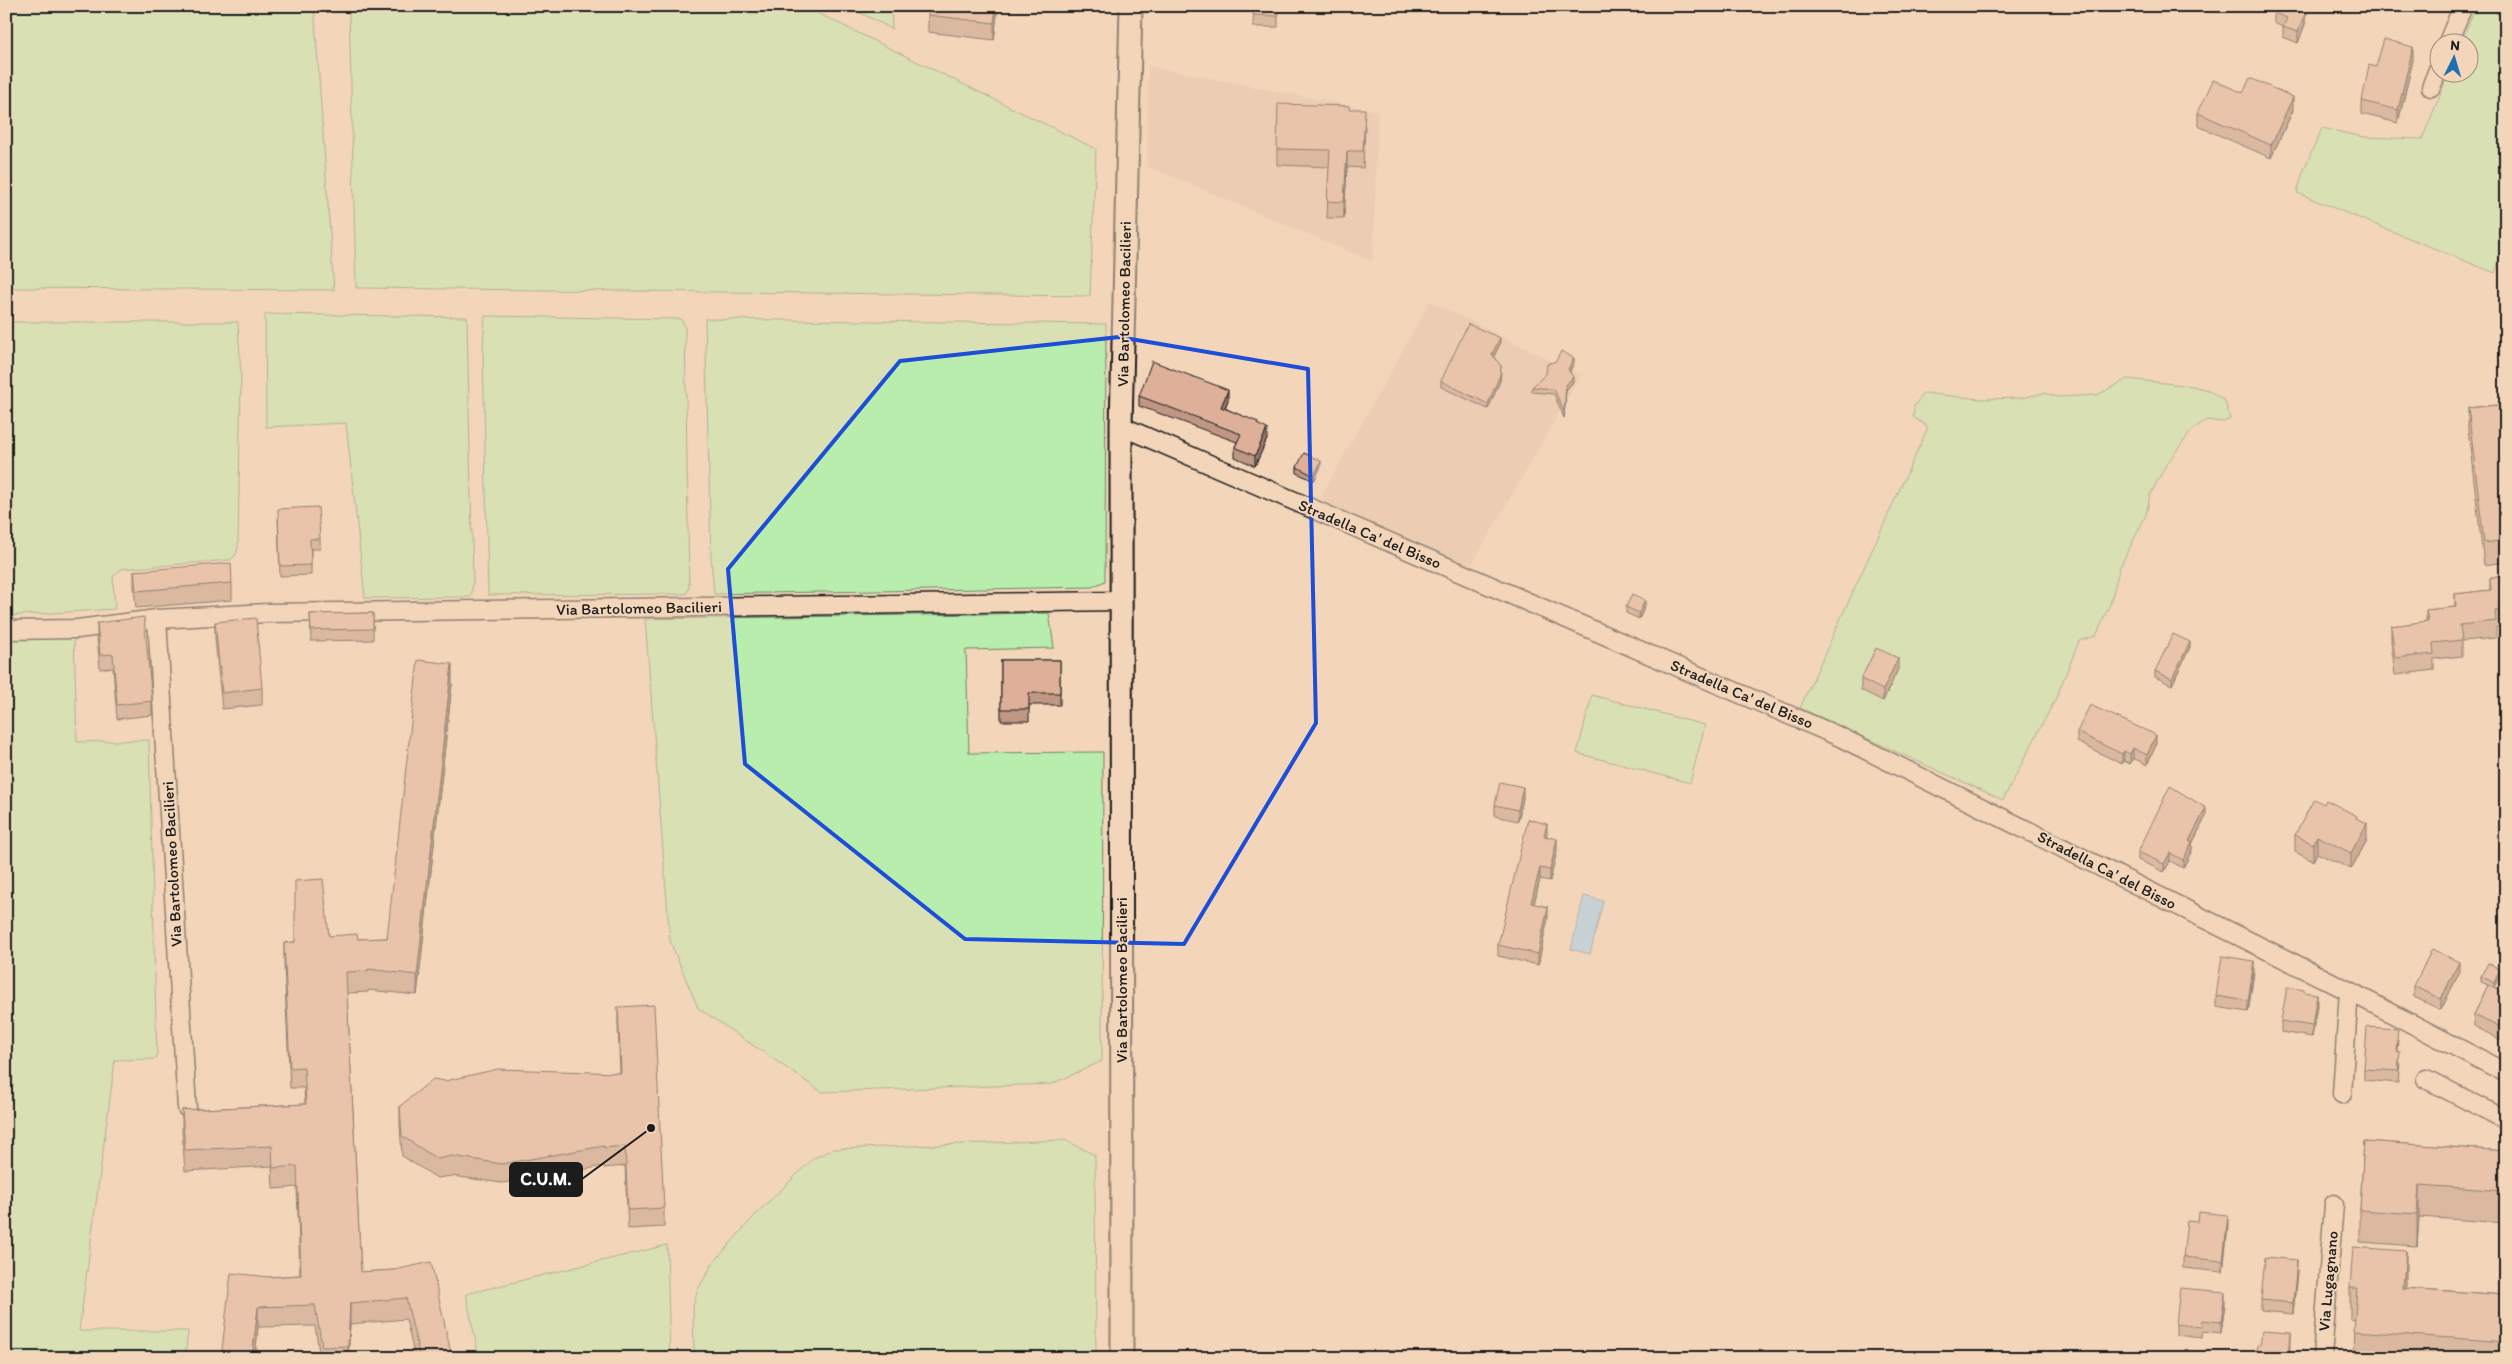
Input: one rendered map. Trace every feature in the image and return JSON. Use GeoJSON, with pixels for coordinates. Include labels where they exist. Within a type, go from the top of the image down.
{"type":"FeatureCollection","features":[{"type":"Feature","properties":{"kind":"street","name":"Via Bartolomeo Bacilieri"},"geometry":{"type":"LineString","coordinates":[[1122,1358],[1121,426],[1131,6]]}},
{"type":"Feature","properties":{"kind":"street"},"geometry":{"type":"LineString","coordinates":[[2452,32],[2463,6]]}},
{"type":"Feature","properties":{"kind":"street"},"geometry":{"type":"LineString","coordinates":[[2431,87],[2433,82]]}},
{"type":"Feature","properties":{"kind":"street","name":"Stradella Ca' del Bisso"},"geometry":{"type":"LineString","coordinates":[[1121,426],[1840,737],[2349,991],[2506,1073]]}},
{"type":"Feature","properties":{"kind":"street","name":"Via Bartolomeo Bacilieri"},"geometry":{"type":"LineString","coordinates":[[6,630],[77,629],[157,619],[268,613],[1121,602]]}},
{"type":"Feature","properties":{"kind":"street","name":"Via Bartolomeo Bacilieri"},"geometry":{"type":"LineString","coordinates":[[157,619],[187,1108]]}},
{"type":"Feature","properties":{"kind":"street"},"geometry":{"type":"LineString","coordinates":[[2342,1094],[2349,991]]}},
{"type":"Feature","properties":{"kind":"street"},"geometry":{"type":"LineString","coordinates":[[2426,1079],[2506,1120]]}},
{"type":"Feature","properties":{"kind":"street","name":"Via Lugagnano"},"geometry":{"type":"LineString","coordinates":[[2322,1358],[2334,1204]]}},
{"type":"Feature","properties":{"kind":"highlighted area"},"geometry":{"type":"Polygon","coordinates":[[[1119,337],[1308,369],[1316,723],[1184,944],[965,939],[745,764],[728,569],[900,361],[1119,337]]]}},
{"type":"Feature","properties":{"kind":"shaded area"},"geometry":{"type":"Polygon","coordinates":[[[1148,66],[1378,111],[1373,262],[1147,166],[1148,66]]]}},
{"type":"Feature","properties":{"kind":"shaded area"},"geometry":{"type":"Polygon","coordinates":[[[1430,301],[1581,375],[1470,568],[1319,500],[1430,301]]]}},
{"type":"Feature","properties":{"kind":"green space"},"geometry":{"type":"Polygon","coordinates":[[[6,6],[314,6],[334,290],[6,288],[6,6]]]}},
{"type":"Feature","properties":{"kind":"green space"},"geometry":{"type":"Polygon","coordinates":[[[349,6],[803,6],[1096,149],[1090,296],[356,288],[349,6]]]}},
{"type":"Feature","properties":{"kind":"green space"},"geometry":{"type":"Polygon","coordinates":[[[847,6],[891,6],[892,29],[847,6]]]}},
{"type":"Feature","properties":{"kind":"green space"},"geometry":{"type":"Polygon","coordinates":[[[2476,6],[2506,15],[2506,242],[2495,273],[2297,193],[2303,172],[2322,128],[2364,137],[2422,139],[2445,82],[2480,82],[2480,32],[2465,32],[2476,6]]]}},
{"type":"Feature","properties":{"kind":"green space"},"geometry":{"type":"Polygon","coordinates":[[[265,314],[467,317],[473,581],[471,597],[365,598],[346,423],[266,427],[265,314]]]}},
{"type":"Feature","properties":{"kind":"green space"},"geometry":{"type":"Polygon","coordinates":[[[485,316],[681,319],[685,327],[689,588],[686,594],[488,595],[483,347],[485,316]]]}},
{"type":"Feature","properties":{"kind":"green space"},"geometry":{"type":"Polygon","coordinates":[[[705,319],[1106,324],[1105,581],[1092,587],[714,594],[711,557],[705,319]]]}},
{"type":"Feature","properties":{"kind":"green space"},"geometry":{"type":"Polygon","coordinates":[[[6,322],[238,322],[241,376],[238,548],[235,556],[230,560],[121,569],[113,577],[115,609],[6,616],[6,322]]]}},
{"type":"Feature","properties":{"kind":"green space"},"geometry":{"type":"Polygon","coordinates":[[[2127,379],[2193,386],[2208,390],[2225,401],[2230,419],[2223,422],[2206,420],[2192,430],[2166,465],[2150,495],[2146,515],[2120,567],[2110,604],[2096,636],[2079,641],[2057,696],[2003,800],[1800,708],[1928,427],[1913,417],[1914,407],[1923,393],[1981,399],[2022,398],[2044,393],[2058,397],[2097,395],[2127,379]]]}},
{"type":"Feature","properties":{"kind":"green space"},"geometry":{"type":"Polygon","coordinates":[[[1049,613],[1054,648],[966,650],[969,753],[1103,752],[1102,1061],[1052,1084],[822,1092],[698,1008],[670,941],[645,619],[1049,613]]]}},
{"type":"Feature","properties":{"kind":"green space"},"geometry":{"type":"Polygon","coordinates":[[[74,633],[77,742],[149,740],[157,1059],[115,1060],[79,1331],[188,1331],[185,1358],[6,1358],[6,634],[74,633]]]}},
{"type":"Feature","properties":{"kind":"green space"},"geometry":{"type":"Polygon","coordinates":[[[1592,695],[1705,725],[1690,783],[1577,753],[1592,695]]]}},
{"type":"Feature","properties":{"kind":"green space"},"geometry":{"type":"Polygon","coordinates":[[[1065,1140],[1095,1155],[1096,1358],[694,1358],[693,1306],[698,1289],[713,1263],[758,1212],[814,1158],[834,1149],[1065,1140]]]}},
{"type":"Feature","properties":{"kind":"green space"},"geometry":{"type":"Polygon","coordinates":[[[667,1245],[670,1358],[479,1358],[466,1294],[667,1245]]]}},
{"type":"Feature","properties":{"kind":"water"},"geometry":{"type":"Polygon","coordinates":[[[1584,896],[1603,901],[1590,954],[1571,949],[1584,896]]]}},
{"type":"Feature","properties":{"kind":"building"},"geometry":{"type":"Polygon","coordinates":[[[930,6],[996,6],[994,23],[928,15],[930,6]]]}},
{"type":"Feature","properties":{"kind":"building"},"geometry":{"type":"Polygon","coordinates":[[[1254,6],[1278,6],[1278,16],[1253,15],[1254,6]]]}},
{"type":"Feature","properties":{"kind":"building"},"geometry":{"type":"Polygon","coordinates":[[[2276,6],[2306,6],[2298,32],[2283,27],[2287,18],[2274,13],[2276,6]]]}},
{"type":"Feature","properties":{"kind":"building"},"geometry":{"type":"Polygon","coordinates":[[[2384,39],[2413,47],[2398,110],[2362,101],[2369,65],[2376,67],[2384,39]]]}},
{"type":"Feature","properties":{"kind":"building"},"geometry":{"type":"Polygon","coordinates":[[[2250,78],[2293,97],[2271,145],[2198,113],[2213,80],[2243,93],[2250,78]]]}},
{"type":"Feature","properties":{"kind":"building"},"geometry":{"type":"Polygon","coordinates":[[[1278,104],[1349,106],[1349,109],[1365,109],[1363,151],[1347,151],[1344,202],[1327,201],[1330,150],[1277,149],[1278,104]]]}},
{"type":"Feature","properties":{"kind":"building"},"geometry":{"type":"Polygon","coordinates":[[[1468,324],[1500,338],[1492,354],[1501,366],[1500,375],[1488,404],[1441,381],[1468,324]]]}},
{"type":"Feature","properties":{"kind":"building"},"geometry":{"type":"Polygon","coordinates":[[[1561,351],[1574,358],[1568,369],[1573,377],[1566,385],[1564,412],[1554,389],[1532,387],[1546,374],[1547,364],[1556,361],[1561,351]]]}},
{"type":"Feature","properties":{"kind":"building"},"geometry":{"type":"Polygon","coordinates":[[[1152,361],[1228,390],[1221,407],[1258,422],[1257,424],[1267,429],[1255,456],[1235,447],[1241,434],[1139,396],[1152,361]]]}},
{"type":"Feature","properties":{"kind":"building"},"geometry":{"type":"Polygon","coordinates":[[[2506,404],[2506,540],[2484,543],[2468,408],[2506,404]]]}},
{"type":"Feature","properties":{"kind":"building"},"geometry":{"type":"Polygon","coordinates":[[[1304,453],[1321,461],[1314,476],[1297,467],[1304,453]]]}},
{"type":"Feature","properties":{"kind":"building"},"geometry":{"type":"Polygon","coordinates":[[[318,507],[320,539],[310,539],[311,565],[280,566],[278,509],[318,507]]]}},
{"type":"Feature","properties":{"kind":"building"},"geometry":{"type":"Polygon","coordinates":[[[231,563],[232,583],[136,591],[134,571],[231,563]]]}},
{"type":"Feature","properties":{"kind":"building"},"geometry":{"type":"Polygon","coordinates":[[[2506,576],[2506,610],[2495,611],[2496,621],[2460,625],[2462,640],[2433,643],[2434,654],[2395,658],[2391,626],[2428,621],[2426,610],[2456,607],[2455,594],[2491,590],[2490,578],[2506,576]]]}},
{"type":"Feature","properties":{"kind":"building"},"geometry":{"type":"Polygon","coordinates":[[[1632,594],[1645,600],[1639,613],[1626,607],[1632,594]]]}},
{"type":"Feature","properties":{"kind":"building"},"geometry":{"type":"Polygon","coordinates":[[[373,613],[373,629],[311,630],[310,614],[373,613]]]}},
{"type":"Feature","properties":{"kind":"building"},"geometry":{"type":"Polygon","coordinates":[[[144,617],[152,701],[117,705],[113,654],[100,655],[97,623],[144,617]]]}},
{"type":"Feature","properties":{"kind":"building"},"geometry":{"type":"Polygon","coordinates":[[[256,618],[262,688],[222,693],[215,622],[256,618]]]}},
{"type":"Feature","properties":{"kind":"building"},"geometry":{"type":"Polygon","coordinates":[[[2173,634],[2190,642],[2172,679],[2155,671],[2173,634]]]}},
{"type":"Feature","properties":{"kind":"building"},"geometry":{"type":"Polygon","coordinates":[[[1876,648],[1898,658],[1883,690],[1861,679],[1876,648]]]}},
{"type":"Feature","properties":{"kind":"building"},"geometry":{"type":"Polygon","coordinates":[[[418,660],[452,664],[417,975],[368,969],[368,971],[346,972],[361,1272],[395,1270],[431,1262],[452,1358],[420,1358],[406,1298],[350,1303],[348,1346],[322,1347],[315,1305],[258,1307],[252,1358],[221,1358],[231,1273],[269,1277],[301,1275],[297,1166],[273,1168],[272,1146],[185,1150],[182,1110],[306,1104],[304,1067],[290,1068],[284,943],[295,942],[295,881],[323,879],[329,936],[357,934],[358,939],[387,938],[418,660]]]}},
{"type":"Feature","properties":{"kind":"building"},"geometry":{"type":"Polygon","coordinates":[[[1001,660],[1060,660],[1060,693],[1029,693],[1029,709],[1001,709],[1001,660]]]}},
{"type":"Feature","properties":{"kind":"building"},"geometry":{"type":"Polygon","coordinates":[[[2090,705],[2156,735],[2147,755],[2133,748],[2130,754],[2124,751],[2122,754],[2077,732],[2090,705]]]}},
{"type":"Feature","properties":{"kind":"building"},"geometry":{"type":"Polygon","coordinates":[[[1500,782],[1523,787],[1518,810],[1495,805],[1500,782]]]}},
{"type":"Feature","properties":{"kind":"building"},"geometry":{"type":"Polygon","coordinates":[[[2170,786],[2206,808],[2189,841],[2192,842],[2183,860],[2170,853],[2164,864],[2138,852],[2170,786]]]}},
{"type":"Feature","properties":{"kind":"building"},"geometry":{"type":"Polygon","coordinates":[[[2314,799],[2324,804],[2326,800],[2367,823],[2351,853],[2317,836],[2313,844],[2295,835],[2314,799]]]}},
{"type":"Feature","properties":{"kind":"building"},"geometry":{"type":"Polygon","coordinates":[[[1528,819],[1547,824],[1544,836],[1557,839],[1550,870],[1540,868],[1531,903],[1548,907],[1538,954],[1498,945],[1528,819]]]}},
{"type":"Feature","properties":{"kind":"building"},"geometry":{"type":"Polygon","coordinates":[[[2432,949],[2459,962],[2441,999],[2414,986],[2432,949]]]}},
{"type":"Feature","properties":{"kind":"building"},"geometry":{"type":"Polygon","coordinates":[[[2222,956],[2254,961],[2248,1001],[2216,996],[2222,956]]]}},
{"type":"Feature","properties":{"kind":"building"},"geometry":{"type":"Polygon","coordinates":[[[2488,963],[2500,969],[2494,983],[2481,976],[2488,963]]]}},
{"type":"Feature","properties":{"kind":"building"},"geometry":{"type":"Polygon","coordinates":[[[2488,985],[2506,994],[2506,1020],[2501,1028],[2474,1015],[2488,985]]]}},
{"type":"Feature","properties":{"kind":"building"},"geometry":{"type":"Polygon","coordinates":[[[2287,987],[2317,994],[2312,1026],[2281,1021],[2287,987]]]}},
{"type":"Feature","properties":{"kind":"building"},"geometry":{"type":"Polygon","coordinates":[[[654,1005],[664,1208],[628,1210],[625,1146],[604,1148],[604,1146],[502,1164],[452,1156],[437,1159],[402,1136],[400,1106],[433,1079],[445,1081],[498,1069],[621,1073],[618,1007],[654,1005]]]}},
{"type":"Feature","properties":{"kind":"building"},"geometry":{"type":"Polygon","coordinates":[[[2367,1027],[2398,1029],[2396,1051],[2400,1052],[2398,1071],[2364,1069],[2367,1027]]]}},
{"type":"Feature","properties":{"kind":"building"},"geometry":{"type":"Polygon","coordinates":[[[2364,1141],[2506,1151],[2506,1191],[2419,1185],[2417,1214],[2360,1210],[2364,1141]]]}},
{"type":"Feature","properties":{"kind":"building"},"geometry":{"type":"Polygon","coordinates":[[[2199,1212],[2228,1215],[2223,1261],[2183,1257],[2187,1221],[2198,1222],[2199,1212]]]}},
{"type":"Feature","properties":{"kind":"building"},"geometry":{"type":"Polygon","coordinates":[[[2353,1247],[2406,1251],[2403,1288],[2506,1295],[2506,1342],[2354,1331],[2357,1288],[2350,1288],[2353,1247]]]}},
{"type":"Feature","properties":{"kind":"building"},"geometry":{"type":"Polygon","coordinates":[[[2265,1257],[2297,1260],[2293,1303],[2261,1300],[2265,1257]]]}},
{"type":"Feature","properties":{"kind":"building"},"geometry":{"type":"Polygon","coordinates":[[[2180,1288],[2225,1292],[2221,1322],[2202,1320],[2201,1327],[2176,1324],[2180,1288]]]}},
{"type":"Feature","properties":{"kind":"building"},"geometry":{"type":"Polygon","coordinates":[[[2262,1331],[2291,1333],[2289,1358],[2256,1358],[2262,1331]]]}},
{"type":"Feature","properties":{"kind":"place","name":"C.U.M."},"geometry":{"type":"Point","coordinates":[651,1128]}}]}
